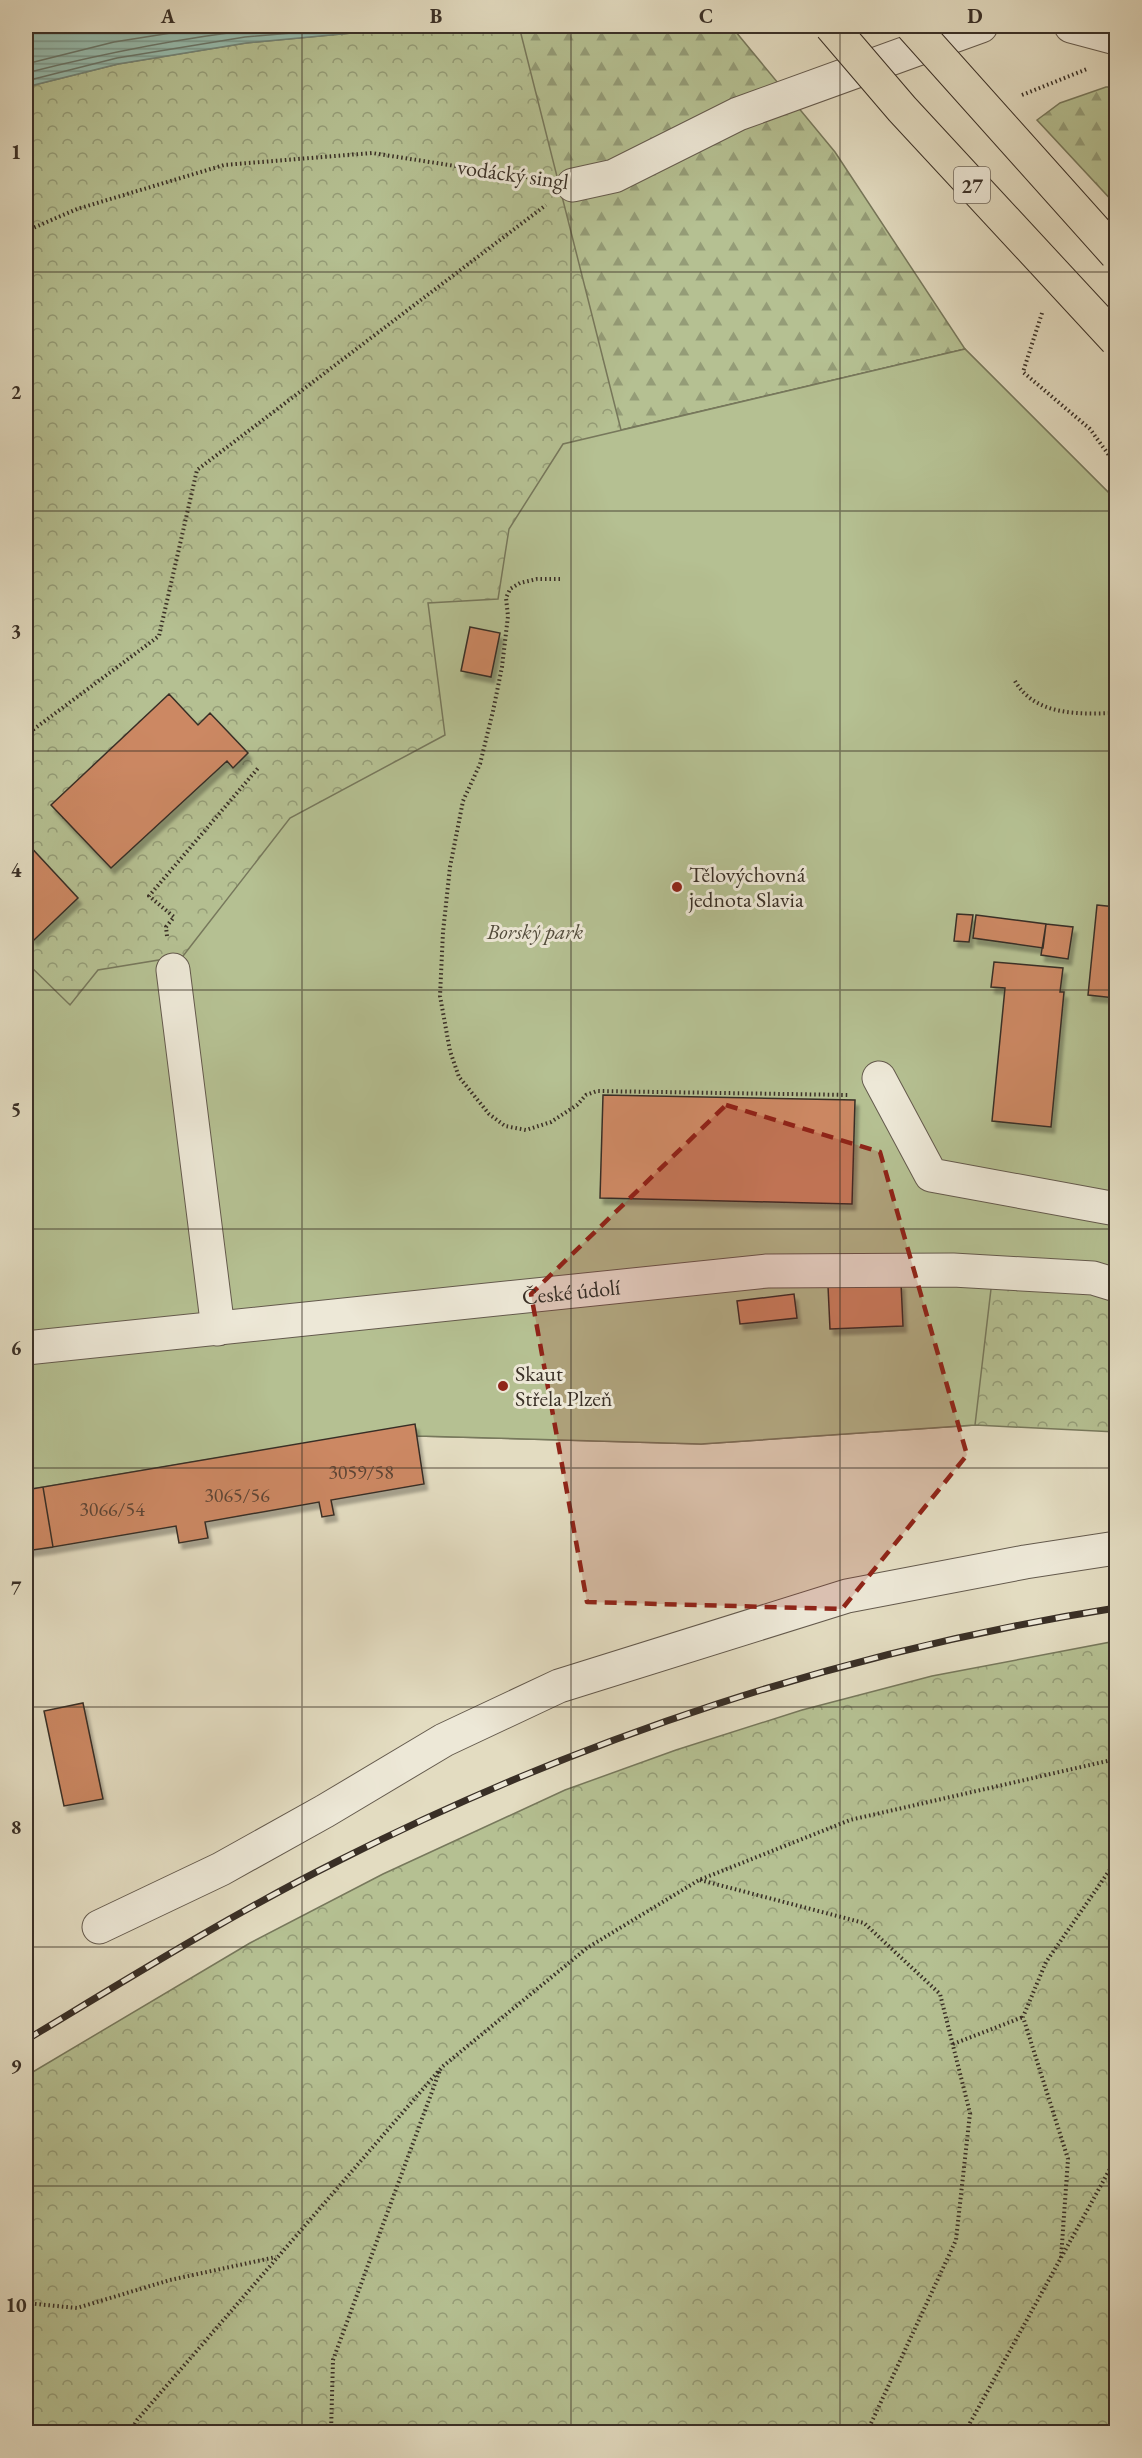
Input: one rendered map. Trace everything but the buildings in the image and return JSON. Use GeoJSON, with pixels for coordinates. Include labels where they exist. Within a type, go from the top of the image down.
{"type":"FeatureCollection","features":[{"type":"Feature","properties":{"kind":"highway","name":"27"},"geometry":{"type":"LineString","coordinates":[[831,26],[910,118],[1116,340]]}},
{"type":"Feature","properties":{"kind":"highway"},"geometry":{"type":"LineString","coordinates":[[912,26],[1116,254]]}},
{"type":"Feature","properties":{"kind":"street","name":"vodácký singl"},"geometry":{"type":"LineString","coordinates":[[573,185],[614,177],[738,114],[981,26]]}},
{"type":"Feature","properties":{"kind":"street"},"geometry":{"type":"LineString","coordinates":[[1071,26],[1116,38]]}},
{"type":"Feature","properties":{"kind":"street"},"geometry":{"type":"LineString","coordinates":[[173,970],[218,1329]]}},
{"type":"Feature","properties":{"kind":"street"},"geometry":{"type":"LineString","coordinates":[[868,1087],[931,1175],[1116,1209]]}},
{"type":"Feature","properties":{"kind":"street","name":"České údolí"},"geometry":{"type":"LineString","coordinates":[[26,1348],[767,1271],[953,1270],[1093,1278],[1116,1285]]}},
{"type":"Feature","properties":{"kind":"street"},"geometry":{"type":"LineString","coordinates":[[99,1927],[221,1869],[444,1740],[559,1686],[847,1596],[1025,1562],[1116,1548]]}},
{"type":"Feature","properties":{"kind":"path","name":"vodácký singl"},"geometry":{"type":"LineString","coordinates":[[26,231],[76,209],[224,165],[372,153],[573,185]]}},
{"type":"Feature","properties":{"kind":"path"},"geometry":{"type":"LineString","coordinates":[[26,735],[159,636],[197,470],[573,185]]}},
{"type":"Feature","properties":{"kind":"path"},"geometry":{"type":"LineString","coordinates":[[560,579],[537,579],[520,583],[510,589],[506,598],[507,626],[494,711],[480,764],[463,801],[450,867],[443,932],[440,996],[450,1051],[459,1077],[489,1113],[505,1126],[526,1130],[551,1122],[577,1105],[586,1095],[597,1091],[868,1087]]}},
{"type":"Feature","properties":{"kind":"path"},"geometry":{"type":"LineString","coordinates":[[1016,681],[1020,688],[1034,700],[1052,710],[1081,714],[1116,713]]}},
{"type":"Feature","properties":{"kind":"path"},"geometry":{"type":"LineString","coordinates":[[173,970],[166,927],[174,917],[149,896],[259,766]]}},
{"type":"Feature","properties":{"kind":"path"},"geometry":{"type":"LineString","coordinates":[[130,2433],[137,2420],[442,2067],[587,1948],[699,1880],[850,1820],[1116,1759]]}},
{"type":"Feature","properties":{"kind":"path"},"geometry":{"type":"LineString","coordinates":[[1061,2258],[1068,2159],[1023,2017],[1046,1962],[1116,1861]]}},
{"type":"Feature","properties":{"kind":"path"},"geometry":{"type":"LineString","coordinates":[[699,1880],[864,1923],[940,1994],[970,2113],[956,2240],[867,2433]]}},
{"type":"Feature","properties":{"kind":"path"},"geometry":{"type":"LineString","coordinates":[[953,2044],[1023,2017]]}},
{"type":"Feature","properties":{"kind":"path"},"geometry":{"type":"LineString","coordinates":[[331,2433],[333,2360],[442,2067]]}},
{"type":"Feature","properties":{"kind":"path"},"geometry":{"type":"LineString","coordinates":[[968,2433],[970,2423],[1116,2158]]}},
{"type":"Feature","properties":{"kind":"path"},"geometry":{"type":"LineString","coordinates":[[26,2303],[77,2308],[170,2280],[277,2257]]}},
{"type":"Feature","properties":{"kind":"highlighted area"},"geometry":{"type":"Polygon","coordinates":[[[726,1105],[880,1152],[967,1455],[842,1609],[587,1602],[531,1294],[726,1105]]]}},
{"type":"Feature","properties":{"kind":"green space","name":"Borský park"},"geometry":{"type":"Polygon","coordinates":[[[426,26],[519,26],[621,430],[965,349],[1116,500],[1116,1432],[975,1425],[701,1444],[417,1436],[415,1425],[26,1490],[26,87],[118,64],[246,43],[426,26]]]}},
{"type":"Feature","properties":{"kind":"green space"},"geometry":{"type":"Polygon","coordinates":[[[428,26],[731,26],[835,152],[965,349],[563,444],[26,87],[428,26]]]}},
{"type":"Feature","properties":{"kind":"green space"},"geometry":{"type":"Polygon","coordinates":[[[1106,87],[1116,87],[1116,205],[1037,120],[1060,103],[1106,87]]]}},
{"type":"Feature","properties":{"kind":"green space","name":"Tělovýchovná jednota Slavia"},"geometry":{"type":"Polygon","coordinates":[[[965,349],[1116,500],[1116,1285],[993,1272],[975,1425],[701,1444],[417,1436],[415,1425],[26,1490],[26,962],[70,1005],[98,970],[183,956],[290,818],[445,735],[428,603],[498,599],[509,529],[563,444],[965,349]]]}},
{"type":"Feature","properties":{"kind":"green space"},"geometry":{"type":"Polygon","coordinates":[[[1116,1641],[1116,2432],[26,2432],[26,2076],[250,1943],[383,1874],[565,1790],[676,1750],[802,1710],[932,1676],[1116,1641]]]}},
{"type":"Feature","properties":{"kind":"water"},"geometry":{"type":"Polygon","coordinates":[[[26,26],[426,26],[246,43],[118,64],[26,87],[26,26]]]}},
{"type":"Feature","properties":{"kind":"railway"},"geometry":{"type":"LineString","coordinates":[[26,2040],[181,1947],[340,1860],[432,1816],[621,1737],[816,1674],[915,1648],[1015,1626],[1116,1608]]}},
{"type":"Feature","properties":{"kind":"place","name":"Tělovýchovná jednota Slavia"},"geometry":{"type":"Point","coordinates":[677,887]}},
{"type":"Feature","properties":{"kind":"place","name":"Skaut Střela Plzeň"},"geometry":{"type":"Point","coordinates":[503,1386]}}]}
